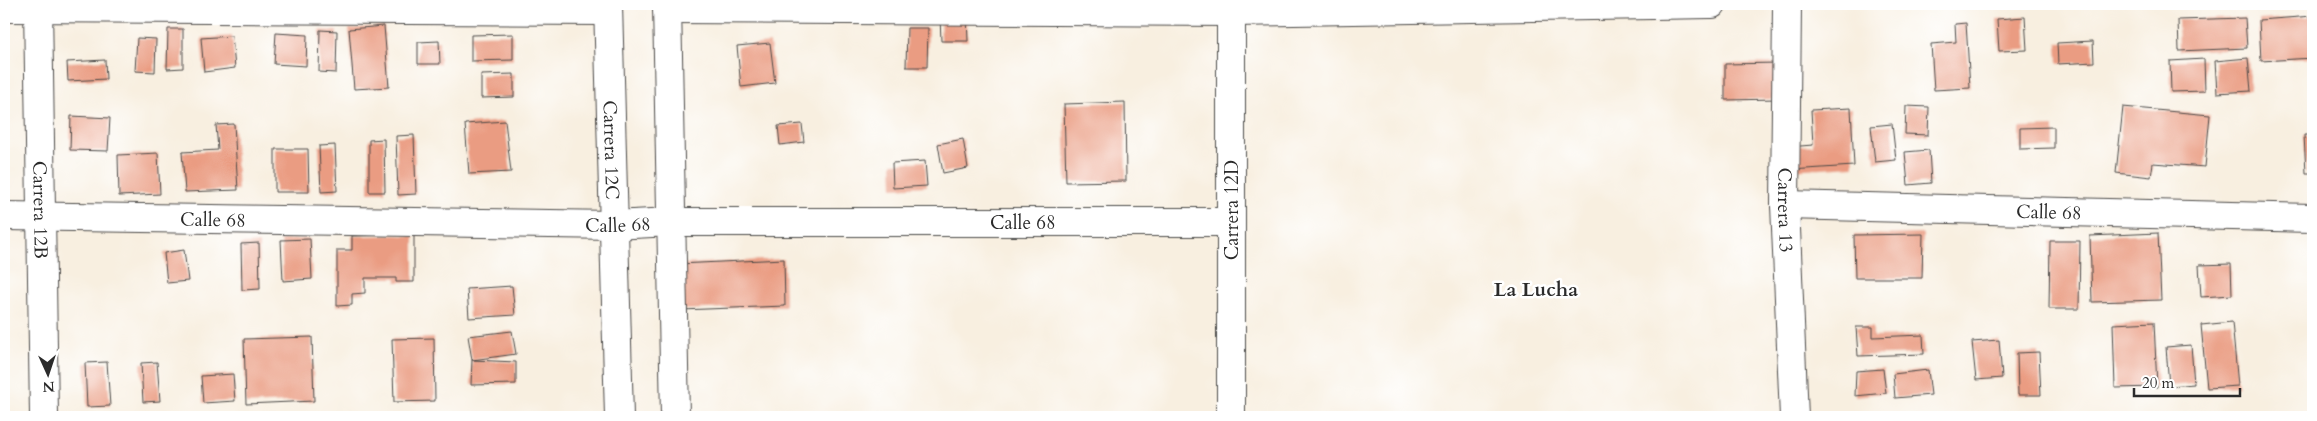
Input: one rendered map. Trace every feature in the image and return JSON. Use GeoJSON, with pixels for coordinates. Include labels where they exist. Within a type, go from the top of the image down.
{"type":"FeatureCollection","features":[{"type":"Feature","properties":{"kind":"street"},"geometry":{"type":"LineString","coordinates":[[675,417],[667,6],[1232,8],[1712,4]]}},
{"type":"Feature","properties":{"kind":"street","name":"Carrera 13"},"geometry":{"type":"LineString","coordinates":[[1787,4],[1784,205],[1794,417]]}},
{"type":"Feature","properties":{"kind":"street"},"geometry":{"type":"LineString","coordinates":[[4,8],[38,6],[608,7]]}},
{"type":"Feature","properties":{"kind":"street","name":"Carrera 12B"},"geometry":{"type":"LineString","coordinates":[[38,6],[44,417]]}},
{"type":"Feature","properties":{"kind":"street","name":"Carrera 12C"},"geometry":{"type":"LineString","coordinates":[[608,7],[619,417]]}},
{"type":"Feature","properties":{"kind":"street","name":"Carrera 12D"},"geometry":{"type":"LineString","coordinates":[[1231,417],[1232,8]]}},
{"type":"Feature","properties":{"kind":"street","name":"Calle 68"},"geometry":{"type":"LineString","coordinates":[[1784,205],[2313,218]]}},
{"type":"Feature","properties":{"kind":"street","name":"Calle 68"},"geometry":{"type":"LineString","coordinates":[[4,216],[42,215],[614,225],[671,222],[1231,222]]}},
{"type":"Feature","properties":{"kind":"building"},"geometry":{"type":"Polygon","coordinates":[[[967,16],[968,41],[941,41],[940,17],[967,16]]]}},
{"type":"Feature","properties":{"kind":"building"},"geometry":{"type":"Polygon","coordinates":[[[2313,16],[2313,58],[2261,61],[2259,20],[2313,16]]]}},
{"type":"Feature","properties":{"kind":"building"},"geometry":{"type":"Polygon","coordinates":[[[2025,17],[2027,50],[1999,51],[1997,19],[2025,17]]]}},
{"type":"Feature","properties":{"kind":"building"},"geometry":{"type":"Polygon","coordinates":[[[2245,18],[2247,48],[2179,51],[2178,20],[2245,18]]]}},
{"type":"Feature","properties":{"kind":"building"},"geometry":{"type":"Polygon","coordinates":[[[1966,23],[1970,88],[1934,90],[1931,44],[1956,42],[1955,24],[1966,23]]]}},
{"type":"Feature","properties":{"kind":"building"},"geometry":{"type":"Polygon","coordinates":[[[384,26],[389,87],[354,89],[349,29],[384,26]]]}},
{"type":"Feature","properties":{"kind":"building"},"geometry":{"type":"Polygon","coordinates":[[[907,28],[928,28],[927,67],[906,67],[907,28]]]}},
{"type":"Feature","properties":{"kind":"building"},"geometry":{"type":"Polygon","coordinates":[[[168,29],[183,29],[183,68],[167,69],[168,29]]]}},
{"type":"Feature","properties":{"kind":"building"},"geometry":{"type":"Polygon","coordinates":[[[320,30],[337,31],[336,73],[319,72],[320,30]]]}},
{"type":"Feature","properties":{"kind":"building"},"geometry":{"type":"Polygon","coordinates":[[[276,33],[307,35],[306,66],[274,64],[276,33]]]}},
{"type":"Feature","properties":{"kind":"building"},"geometry":{"type":"Polygon","coordinates":[[[513,34],[513,60],[471,61],[471,35],[513,34]]]}},
{"type":"Feature","properties":{"kind":"building"},"geometry":{"type":"Polygon","coordinates":[[[232,36],[235,68],[204,72],[201,38],[232,36]]]}},
{"type":"Feature","properties":{"kind":"building"},"geometry":{"type":"Polygon","coordinates":[[[137,38],[156,39],[155,72],[135,71],[137,38]]]}},
{"type":"Feature","properties":{"kind":"building"},"geometry":{"type":"Polygon","coordinates":[[[439,41],[440,64],[418,64],[418,42],[439,41]]]}},
{"type":"Feature","properties":{"kind":"building"},"geometry":{"type":"Polygon","coordinates":[[[2093,41],[2094,62],[2058,64],[2057,43],[2093,41]]]}},
{"type":"Feature","properties":{"kind":"building"},"geometry":{"type":"Polygon","coordinates":[[[770,43],[775,83],[741,87],[737,46],[770,43]]]}},
{"type":"Feature","properties":{"kind":"building"},"geometry":{"type":"Polygon","coordinates":[[[2248,58],[2251,91],[2217,93],[2215,61],[2248,58]]]}},
{"type":"Feature","properties":{"kind":"building"},"geometry":{"type":"Polygon","coordinates":[[[2204,59],[2205,91],[2171,92],[2170,61],[2204,59]]]}},
{"type":"Feature","properties":{"kind":"building"},"geometry":{"type":"Polygon","coordinates":[[[105,60],[106,79],[68,81],[67,62],[105,60]]]}},
{"type":"Feature","properties":{"kind":"building"},"geometry":{"type":"Polygon","coordinates":[[[1778,63],[1778,99],[1725,100],[1725,64],[1778,63]]]}},
{"type":"Feature","properties":{"kind":"building"},"geometry":{"type":"Polygon","coordinates":[[[514,74],[514,97],[481,98],[481,75],[514,74]]]}},
{"type":"Feature","properties":{"kind":"building"},"geometry":{"type":"Polygon","coordinates":[[[1125,102],[1126,181],[1066,182],[1064,104],[1125,102]]]}},
{"type":"Feature","properties":{"kind":"building"},"geometry":{"type":"Polygon","coordinates":[[[1906,106],[1929,107],[1928,135],[1905,134],[1906,106]]]}},
{"type":"Feature","properties":{"kind":"building"},"geometry":{"type":"Polygon","coordinates":[[[2123,107],[2210,115],[2205,167],[2153,163],[2151,177],[2116,173],[2123,107]]]}},
{"type":"Feature","properties":{"kind":"building"},"geometry":{"type":"Polygon","coordinates":[[[1851,108],[1854,166],[1790,170],[1788,147],[1813,145],[1811,110],[1851,108]]]}},
{"type":"Feature","properties":{"kind":"building"},"geometry":{"type":"Polygon","coordinates":[[[71,116],[110,118],[108,151],[70,150],[71,116]]]}},
{"type":"Feature","properties":{"kind":"building"},"geometry":{"type":"Polygon","coordinates":[[[505,121],[511,172],[469,174],[465,124],[505,121]]]}},
{"type":"Feature","properties":{"kind":"building"},"geometry":{"type":"Polygon","coordinates":[[[234,124],[238,190],[185,192],[182,152],[218,150],[216,125],[234,124]]]}},
{"type":"Feature","properties":{"kind":"building"},"geometry":{"type":"Polygon","coordinates":[[[802,124],[804,142],[780,145],[778,126],[802,124]]]}},
{"type":"Feature","properties":{"kind":"building"},"geometry":{"type":"Polygon","coordinates":[[[1892,124],[1896,160],[1875,162],[1871,126],[1892,124]]]}},
{"type":"Feature","properties":{"kind":"building"},"geometry":{"type":"Polygon","coordinates":[[[2054,127],[2054,148],[2020,149],[2020,128],[2054,127]]]}},
{"type":"Feature","properties":{"kind":"building"},"geometry":{"type":"Polygon","coordinates":[[[414,135],[416,194],[398,195],[396,136],[414,135]]]}},
{"type":"Feature","properties":{"kind":"building"},"geometry":{"type":"Polygon","coordinates":[[[2304,135],[2313,135],[2313,173],[2306,173],[2304,135]]]}},
{"type":"Feature","properties":{"kind":"building"},"geometry":{"type":"Polygon","coordinates":[[[384,139],[385,192],[369,192],[369,140],[384,139]]]}},
{"type":"Feature","properties":{"kind":"building"},"geometry":{"type":"Polygon","coordinates":[[[963,139],[968,168],[943,173],[938,144],[963,139]]]}},
{"type":"Feature","properties":{"kind":"building"},"geometry":{"type":"Polygon","coordinates":[[[335,145],[337,191],[321,192],[319,146],[335,145]]]}},
{"type":"Feature","properties":{"kind":"building"},"geometry":{"type":"Polygon","coordinates":[[[275,149],[308,149],[309,192],[275,192],[275,149]]]}},
{"type":"Feature","properties":{"kind":"building"},"geometry":{"type":"Polygon","coordinates":[[[1929,150],[1931,183],[1908,185],[1905,152],[1929,150]]]}},
{"type":"Feature","properties":{"kind":"building"},"geometry":{"type":"Polygon","coordinates":[[[158,153],[160,194],[119,196],[118,155],[158,153]]]}},
{"type":"Feature","properties":{"kind":"building"},"geometry":{"type":"Polygon","coordinates":[[[925,161],[927,186],[893,188],[892,163],[925,161]]]}},
{"type":"Feature","properties":{"kind":"building"},"geometry":{"type":"Polygon","coordinates":[[[2158,233],[2161,300],[2092,302],[2090,236],[2158,233]]]}},
{"type":"Feature","properties":{"kind":"building"},"geometry":{"type":"Polygon","coordinates":[[[1923,234],[1922,278],[1855,278],[1854,235],[1923,234]]]}},
{"type":"Feature","properties":{"kind":"building"},"geometry":{"type":"Polygon","coordinates":[[[352,236],[414,236],[414,282],[396,282],[396,278],[365,278],[365,293],[352,294],[352,305],[337,306],[337,250],[352,250],[352,236]]]}},
{"type":"Feature","properties":{"kind":"building"},"geometry":{"type":"Polygon","coordinates":[[[310,239],[312,279],[283,281],[281,240],[310,239]]]}},
{"type":"Feature","properties":{"kind":"building"},"geometry":{"type":"Polygon","coordinates":[[[2050,241],[2080,241],[2079,309],[2049,309],[2050,241]]]}},
{"type":"Feature","properties":{"kind":"building"},"geometry":{"type":"Polygon","coordinates":[[[259,243],[260,289],[242,290],[241,244],[259,243]]]}},
{"type":"Feature","properties":{"kind":"building"},"geometry":{"type":"Polygon","coordinates":[[[184,250],[188,281],[167,283],[164,253],[184,250]]]}},
{"type":"Feature","properties":{"kind":"building"},"geometry":{"type":"Polygon","coordinates":[[[784,259],[785,306],[681,310],[679,264],[784,259]]]}},
{"type":"Feature","properties":{"kind":"building"},"geometry":{"type":"Polygon","coordinates":[[[2231,264],[2232,295],[2201,297],[2199,265],[2231,264]]]}},
{"type":"Feature","properties":{"kind":"building"},"geometry":{"type":"Polygon","coordinates":[[[512,286],[515,315],[469,318],[467,289],[512,286]]]}},
{"type":"Feature","properties":{"kind":"building"},"geometry":{"type":"Polygon","coordinates":[[[2154,322],[2157,387],[2115,388],[2113,324],[2154,322]]]}},
{"type":"Feature","properties":{"kind":"building"},"geometry":{"type":"Polygon","coordinates":[[[2232,322],[2238,386],[2207,388],[2201,325],[2232,322]]]}},
{"type":"Feature","properties":{"kind":"building"},"geometry":{"type":"Polygon","coordinates":[[[1856,327],[1873,327],[1873,337],[1923,335],[1924,354],[1858,356],[1856,327]]]}},
{"type":"Feature","properties":{"kind":"building"},"geometry":{"type":"Polygon","coordinates":[[[512,331],[516,354],[472,360],[468,336],[512,331]]]}},
{"type":"Feature","properties":{"kind":"building"},"geometry":{"type":"Polygon","coordinates":[[[312,337],[314,401],[246,404],[244,339],[312,337]]]}},
{"type":"Feature","properties":{"kind":"building"},"geometry":{"type":"Polygon","coordinates":[[[434,338],[435,401],[394,402],[392,339],[434,338]]]}},
{"type":"Feature","properties":{"kind":"building"},"geometry":{"type":"Polygon","coordinates":[[[1999,340],[2002,378],[1976,380],[1972,342],[1999,340]]]}},
{"type":"Feature","properties":{"kind":"building"},"geometry":{"type":"Polygon","coordinates":[[[2191,345],[2194,384],[2169,386],[2166,347],[2191,345]]]}},
{"type":"Feature","properties":{"kind":"building"},"geometry":{"type":"Polygon","coordinates":[[[2039,352],[2041,395],[2018,395],[2017,353],[2039,352]]]}},
{"type":"Feature","properties":{"kind":"building"},"geometry":{"type":"Polygon","coordinates":[[[472,360],[516,362],[516,384],[471,385],[472,360]]]}},
{"type":"Feature","properties":{"kind":"building"},"geometry":{"type":"Polygon","coordinates":[[[107,362],[110,406],[87,407],[85,363],[107,362]]]}},
{"type":"Feature","properties":{"kind":"building"},"geometry":{"type":"Polygon","coordinates":[[[157,362],[160,401],[143,402],[141,363],[157,362]]]}},
{"type":"Feature","properties":{"kind":"building"},"geometry":{"type":"Polygon","coordinates":[[[1883,369],[1886,393],[1855,396],[1856,371],[1883,369]]]}},
{"type":"Feature","properties":{"kind":"building"},"geometry":{"type":"Polygon","coordinates":[[[1928,370],[1931,395],[1895,398],[1893,374],[1928,370]]]}},
{"type":"Feature","properties":{"kind":"building"},"geometry":{"type":"Polygon","coordinates":[[[233,374],[235,401],[203,403],[201,376],[233,374]]]}},
{"type":"Feature","properties":{"kind":"district","name":"La Lucha"},"geometry":{"type":"Point","coordinates":[1536,289]}}]}
